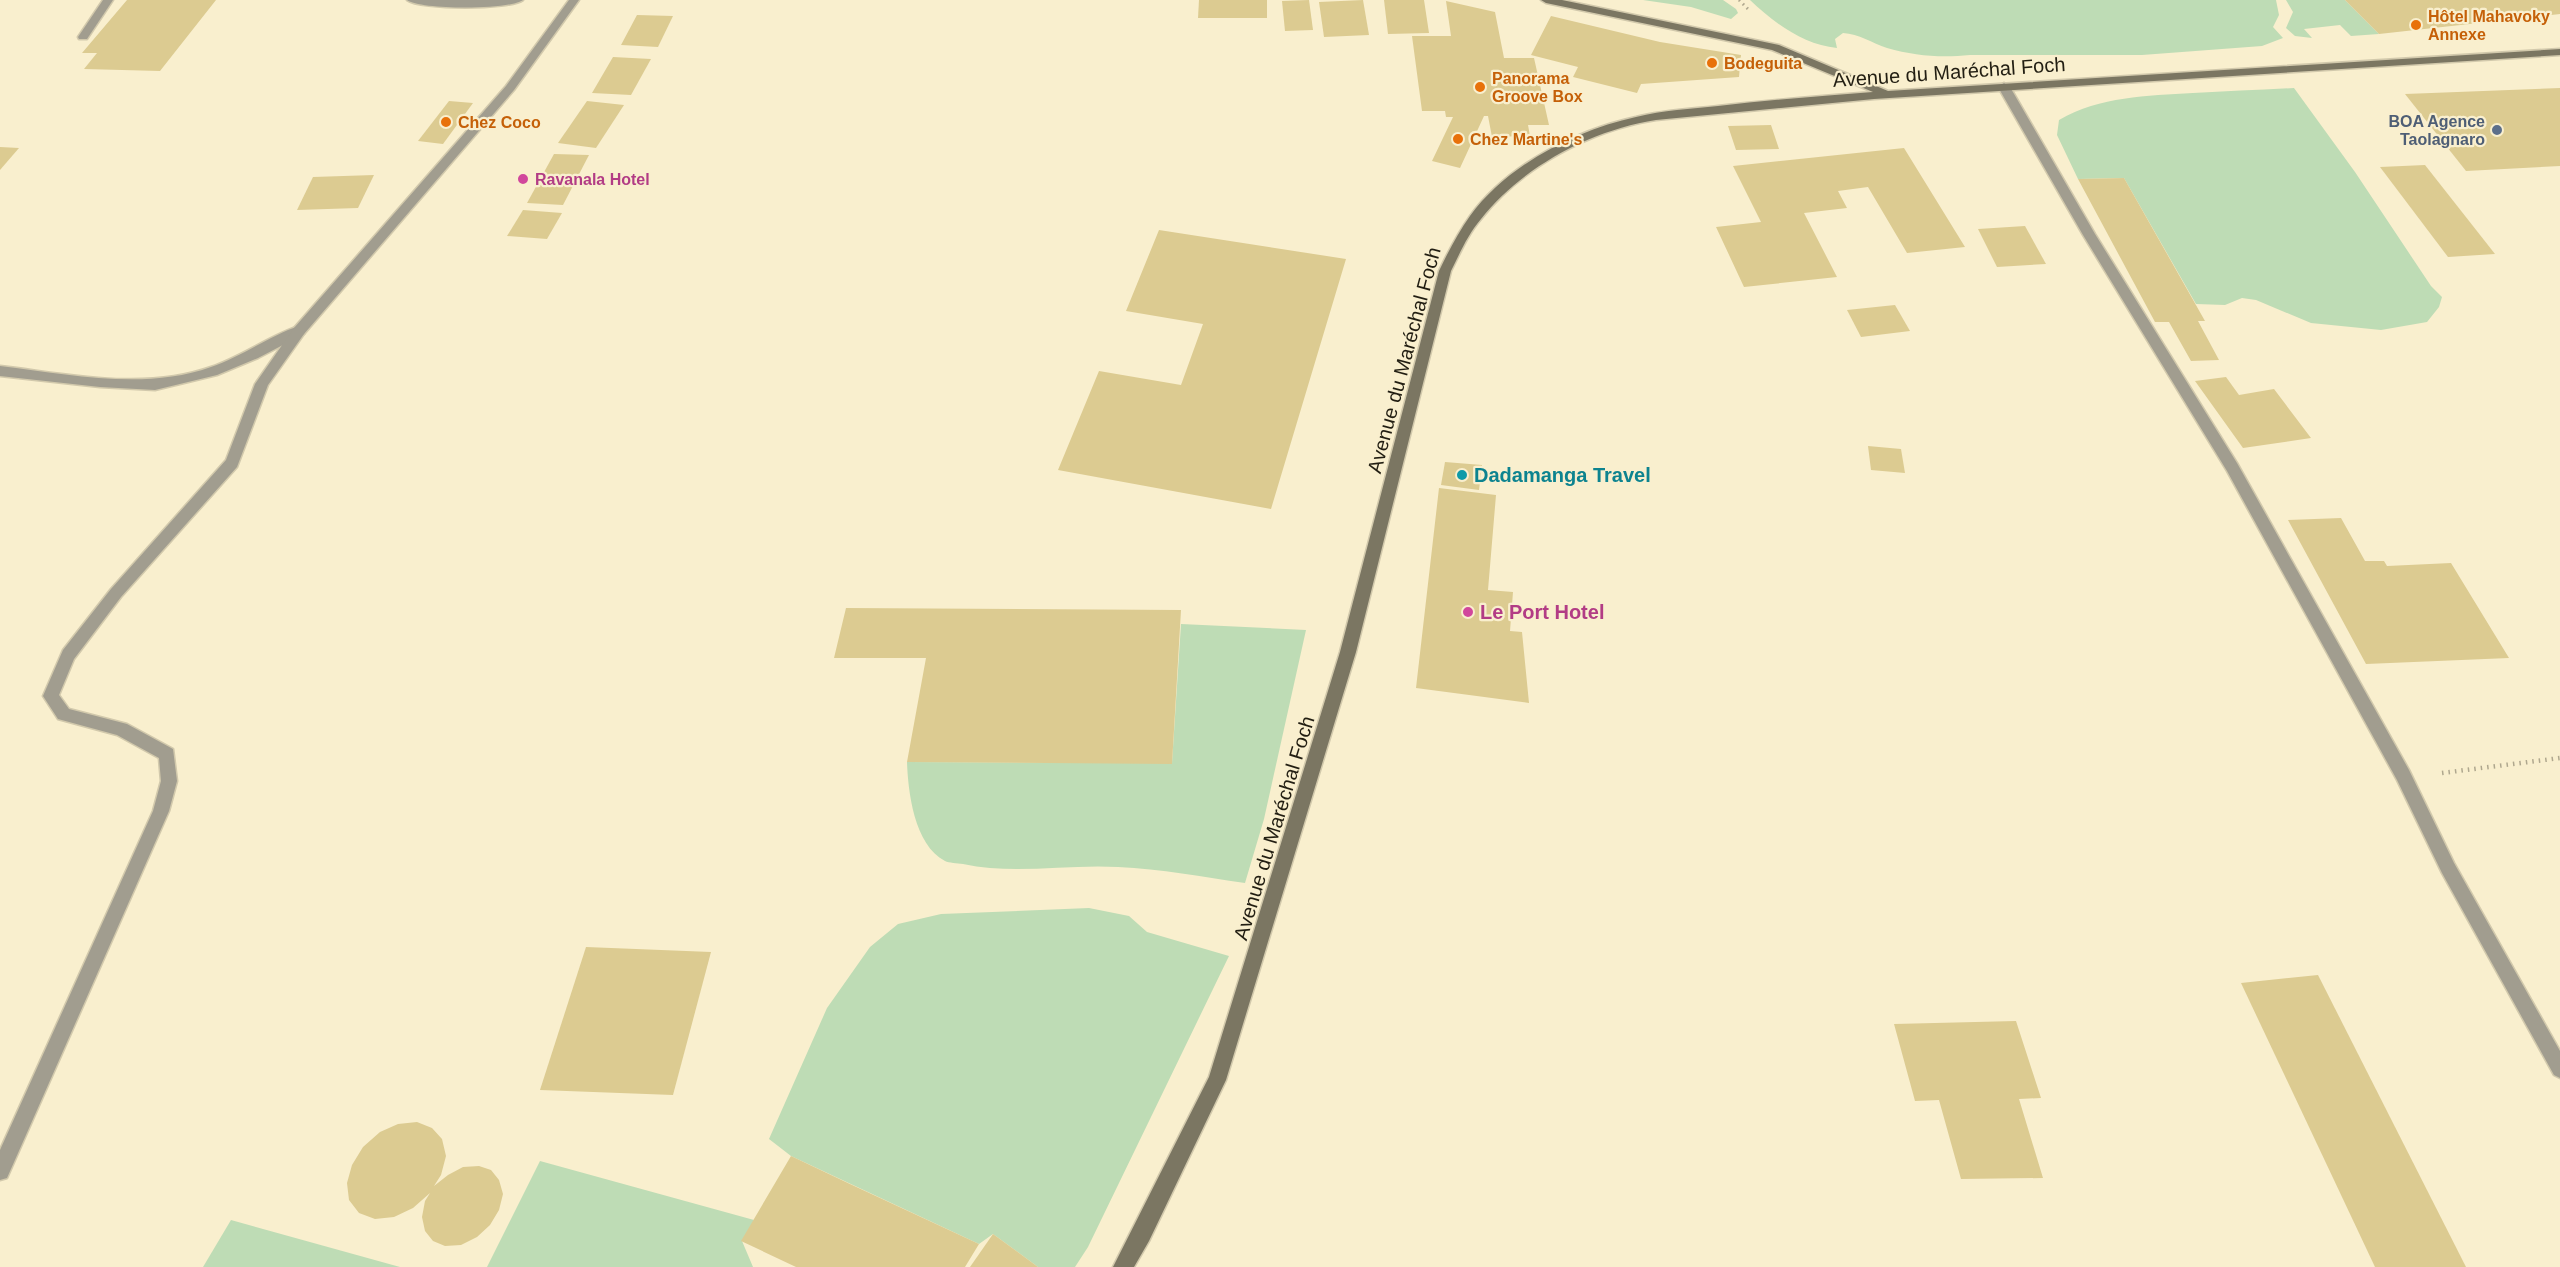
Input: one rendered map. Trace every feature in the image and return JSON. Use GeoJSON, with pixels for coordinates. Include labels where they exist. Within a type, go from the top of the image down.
{"type":"FeatureCollection","features":[{"type":"Feature","properties":{"kind":"main road"},"geometry":{"type":"LineString","coordinates":[[1546,0],[1775,47],[1887,93]]}},
{"type":"Feature","properties":{"kind":"main road","name":"Avenue du Maréchal Foch"},"geometry":{"type":"LineString","coordinates":[[1123,1267],[1142,1234],[1217,1080],[1348,652],[1445,271],[1454,246],[1474,218],[1501,187],[1555,151],[1629,122],[1736,108],[1887,93],[2560,52]]}},
{"type":"Feature","properties":{"kind":"street"},"geometry":{"type":"LineString","coordinates":[[83,37],[108,0]]}},
{"type":"Feature","properties":{"kind":"street"},"geometry":{"type":"LineString","coordinates":[[412,0],[439,4],[518,0]]}},
{"type":"Feature","properties":{"kind":"street"},"geometry":{"type":"LineString","coordinates":[[0,1171],[161,811],[169,781],[167,754],[121,729],[64,714],[51,696],[68,656],[116,593],[232,463],[262,384],[299,331],[510,88],[574,0]]}},
{"type":"Feature","properties":{"kind":"street"},"geometry":{"type":"LineString","coordinates":[[2004,87],[2090,236],[2232,467],[2403,774],[2448,868],[2560,1069]]}},
{"type":"Feature","properties":{"kind":"street"},"geometry":{"type":"LineString","coordinates":[[0,371],[100,382],[155,385],[212,372],[253,355],[299,331]]}},
{"type":"Feature","properties":{"kind":"path"},"geometry":{"type":"LineString","coordinates":[[2403,774],[2460,773],[2560,758]]}},
{"type":"Feature","properties":{"kind":"green space"},"geometry":{"type":"Polygon","coordinates":[[[1643,0],[1723,0],[1738,13],[1731,19],[1691,7],[1643,0]]]}},
{"type":"Feature","properties":{"kind":"green space"},"geometry":{"type":"Polygon","coordinates":[[[1750,0],[2276,0],[2279,15],[2273,27],[2283,38],[2262,46],[2142,55],[1928,56],[1887,48],[1843,33],[1835,39],[1837,48],[1824,46],[1789,31],[1750,0]]]}},
{"type":"Feature","properties":{"kind":"green space"},"geometry":{"type":"Polygon","coordinates":[[[2286,0],[2345,0],[2379,34],[2351,36],[2340,25],[2304,29],[2312,38],[2295,36],[2286,28],[2293,12],[2286,0]]]}},
{"type":"Feature","properties":{"kind":"green space"},"geometry":{"type":"Polygon","coordinates":[[[2294,88],[2355,172],[2431,286],[2442,297],[2439,307],[2427,322],[2381,330],[2311,323],[2256,300],[2242,298],[2225,305],[2196,304],[2124,178],[2078,179],[2057,135],[2059,120],[2091,106],[2107,102],[2158,95],[2294,88]]]}},
{"type":"Feature","properties":{"kind":"green space"},"geometry":{"type":"Polygon","coordinates":[[[1181,624],[1306,630],[1264,819],[1245,883],[1166,871],[1118,867],[1001,869],[982,867],[947,862],[926,843],[911,802],[907,762],[1172,763],[1181,624]]]}},
{"type":"Feature","properties":{"kind":"green space"},"geometry":{"type":"Polygon","coordinates":[[[1089,908],[1129,916],[1147,932],[1229,956],[1088,1247],[1075,1267],[1038,1267],[993,1234],[979,1244],[791,1156],[769,1139],[827,1008],[870,947],[898,924],[941,914],[1089,908]]]}},
{"type":"Feature","properties":{"kind":"green space"},"geometry":{"type":"Polygon","coordinates":[[[540,1161],[754,1220],[742,1241],[753,1267],[487,1267],[540,1161]]]}},
{"type":"Feature","properties":{"kind":"green space"},"geometry":{"type":"Polygon","coordinates":[[[231,1220],[400,1267],[203,1267],[231,1220]]]}},
{"type":"Feature","properties":{"kind":"building"},"geometry":{"type":"Polygon","coordinates":[[[127,0],[216,0],[160,71],[84,69],[97,53],[82,53],[127,0]]]}},
{"type":"Feature","properties":{"kind":"building"},"geometry":{"type":"Polygon","coordinates":[[[1199,0],[1267,0],[1267,18],[1198,18],[1199,0]]]}},
{"type":"Feature","properties":{"kind":"building"},"geometry":{"type":"Polygon","coordinates":[[[1309,0],[1313,30],[1285,31],[1282,1],[1309,0]]]}},
{"type":"Feature","properties":{"kind":"building"},"geometry":{"type":"Polygon","coordinates":[[[1363,0],[1369,35],[1324,37],[1319,2],[1363,0]]]}},
{"type":"Feature","properties":{"kind":"building"},"geometry":{"type":"Polygon","coordinates":[[[1384,0],[1424,0],[1429,33],[1388,34],[1384,0]]]}},
{"type":"Feature","properties":{"kind":"building","name":"Hôtel Mahavoky Annexe"},"geometry":{"type":"Polygon","coordinates":[[[2345,0],[2560,0],[2560,14],[2379,34],[2345,0]]]}},
{"type":"Feature","properties":{"kind":"building","name":"Panorama Groove Box"},"geometry":{"type":"Polygon","coordinates":[[[1446,1],[1495,12],[1504,58],[1534,58],[1549,125],[1528,125],[1530,136],[1492,137],[1488,116],[1484,116],[1460,168],[1432,161],[1453,117],[1446,117],[1445,111],[1422,111],[1412,36],[1451,36],[1446,1]]]}},
{"type":"Feature","properties":{"kind":"building"},"geometry":{"type":"Polygon","coordinates":[[[637,15],[673,16],[658,47],[621,45],[637,15]]]}},
{"type":"Feature","properties":{"kind":"building"},"geometry":{"type":"Polygon","coordinates":[[[1551,16],[1660,42],[1741,55],[1739,77],[1641,84],[1637,93],[1573,77],[1578,67],[1531,55],[1551,16]]]}},
{"type":"Feature","properties":{"kind":"building"},"geometry":{"type":"Polygon","coordinates":[[[613,57],[651,59],[631,95],[592,93],[613,57]]]}},
{"type":"Feature","properties":{"kind":"building","name":"BOA Agence Taolagnaro"},"geometry":{"type":"Polygon","coordinates":[[[2560,88],[2560,166],[2466,171],[2405,94],[2560,88]]]}},
{"type":"Feature","properties":{"kind":"building","name":"Chez Coco"},"geometry":{"type":"Polygon","coordinates":[[[449,101],[473,103],[443,144],[418,141],[449,101]]]}},
{"type":"Feature","properties":{"kind":"building"},"geometry":{"type":"Polygon","coordinates":[[[587,101],[624,105],[596,148],[558,143],[587,101]]]}},
{"type":"Feature","properties":{"kind":"building"},"geometry":{"type":"Polygon","coordinates":[[[1771,125],[1779,149],[1736,150],[1728,126],[1771,125]]]}},
{"type":"Feature","properties":{"kind":"building"},"geometry":{"type":"Polygon","coordinates":[[[0,147],[19,148],[0,170],[0,147]]]}},
{"type":"Feature","properties":{"kind":"building"},"geometry":{"type":"Polygon","coordinates":[[[1904,148],[1965,247],[1907,253],[1868,187],[1838,191],[1847,208],[1804,213],[1837,277],[1744,287],[1716,227],[1761,222],[1733,166],[1904,148]]]}},
{"type":"Feature","properties":{"kind":"building"},"geometry":{"type":"Polygon","coordinates":[[[554,154],[589,155],[563,205],[527,203],[554,154]]]}},
{"type":"Feature","properties":{"kind":"building"},"geometry":{"type":"Polygon","coordinates":[[[2425,165],[2495,254],[2448,257],[2380,167],[2425,165]]]}},
{"type":"Feature","properties":{"kind":"building"},"geometry":{"type":"Polygon","coordinates":[[[374,175],[358,208],[297,210],[313,177],[374,175]]]}},
{"type":"Feature","properties":{"kind":"building"},"geometry":{"type":"Polygon","coordinates":[[[2124,178],[2205,321],[2198,321],[2219,360],[2191,361],[2169,322],[2155,322],[2078,179],[2124,178]]]}},
{"type":"Feature","properties":{"kind":"building"},"geometry":{"type":"Polygon","coordinates":[[[523,210],[562,213],[547,239],[507,236],[523,210]]]}},
{"type":"Feature","properties":{"kind":"building"},"geometry":{"type":"Polygon","coordinates":[[[2025,226],[2046,264],[1997,267],[1978,229],[2025,226]]]}},
{"type":"Feature","properties":{"kind":"building"},"geometry":{"type":"Polygon","coordinates":[[[1159,230],[1346,259],[1271,509],[1058,470],[1099,371],[1181,385],[1203,324],[1126,311],[1159,230]]]}},
{"type":"Feature","properties":{"kind":"building"},"geometry":{"type":"Polygon","coordinates":[[[1895,305],[1910,331],[1861,337],[1847,310],[1895,305]]]}},
{"type":"Feature","properties":{"kind":"building"},"geometry":{"type":"Polygon","coordinates":[[[2226,377],[2239,395],[2274,389],[2311,438],[2243,448],[2195,381],[2226,377]]]}},
{"type":"Feature","properties":{"kind":"building"},"geometry":{"type":"Polygon","coordinates":[[[1868,446],[1901,449],[1905,473],[1871,470],[1868,446]]]}},
{"type":"Feature","properties":{"kind":"building","name":"Dadamanga Travel"},"geometry":{"type":"Polygon","coordinates":[[[1445,462],[1482,465],[1479,490],[1441,485],[1445,462]]]}},
{"type":"Feature","properties":{"kind":"building","name":"Le Port Hotel"},"geometry":{"type":"Polygon","coordinates":[[[1439,488],[1496,495],[1488,590],[1513,592],[1510,631],[1522,632],[1529,703],[1416,688],[1439,488]]]}},
{"type":"Feature","properties":{"kind":"building"},"geometry":{"type":"Polygon","coordinates":[[[2341,518],[2365,561],[2384,561],[2387,566],[2451,563],[2509,658],[2366,664],[2288,520],[2341,518]]]}},
{"type":"Feature","properties":{"kind":"building"},"geometry":{"type":"Polygon","coordinates":[[[846,608],[1181,610],[1172,764],[907,762],[926,658],[834,658],[846,608]]]}},
{"type":"Feature","properties":{"kind":"building"},"geometry":{"type":"Polygon","coordinates":[[[586,947],[711,952],[673,1095],[540,1090],[586,947]]]}},
{"type":"Feature","properties":{"kind":"building"},"geometry":{"type":"Polygon","coordinates":[[[2318,975],[2466,1267],[2375,1267],[2241,983],[2318,975]]]}},
{"type":"Feature","properties":{"kind":"building"},"geometry":{"type":"Polygon","coordinates":[[[2016,1021],[2041,1098],[2019,1099],[2043,1178],[1961,1179],[1939,1100],[1915,1101],[1894,1024],[2016,1021]]]}},
{"type":"Feature","properties":{"kind":"building"},"geometry":{"type":"Polygon","coordinates":[[[417,1122],[432,1128],[442,1139],[446,1156],[441,1175],[434,1186],[463,1167],[479,1166],[491,1170],[499,1180],[503,1194],[499,1210],[490,1225],[477,1237],[461,1245],[445,1246],[433,1241],[425,1231],[422,1217],[425,1201],[430,1193],[413,1208],[394,1217],[375,1219],[359,1213],[349,1200],[347,1183],[352,1165],[363,1147],[380,1132],[398,1124],[417,1122]]]}},
{"type":"Feature","properties":{"kind":"building"},"geometry":{"type":"Polygon","coordinates":[[[791,1156],[979,1244],[965,1267],[796,1267],[741,1241],[791,1156]]]}},
{"type":"Feature","properties":{"kind":"building"},"geometry":{"type":"Polygon","coordinates":[[[993,1234],[1038,1267],[970,1267],[993,1234]]]}},
{"type":"Feature","properties":{"kind":"place","name":"Hôtel Mahavoky Annexe"},"geometry":{"type":"Point","coordinates":[2416,25]}},
{"type":"Feature","properties":{"kind":"place","name":"Bodeguita"},"geometry":{"type":"Point","coordinates":[1712,63]}},
{"type":"Feature","properties":{"kind":"place","name":"Panorama Groove Box"},"geometry":{"type":"Point","coordinates":[1480,87]}},
{"type":"Feature","properties":{"kind":"place","name":"Chez Coco"},"geometry":{"type":"Point","coordinates":[446,122]}},
{"type":"Feature","properties":{"kind":"place","name":"BOA Agence Taolagnaro"},"geometry":{"type":"Point","coordinates":[2497,130]}},
{"type":"Feature","properties":{"kind":"place","name":"Chez Martine's"},"geometry":{"type":"Point","coordinates":[1458,139]}},
{"type":"Feature","properties":{"kind":"place","name":"Ravanala Hotel"},"geometry":{"type":"Point","coordinates":[523,179]}},
{"type":"Feature","properties":{"kind":"place","name":"Dadamanga Travel"},"geometry":{"type":"Point","coordinates":[1462,475]}},
{"type":"Feature","properties":{"kind":"place","name":"Le Port Hotel"},"geometry":{"type":"Point","coordinates":[1468,612]}}]}
